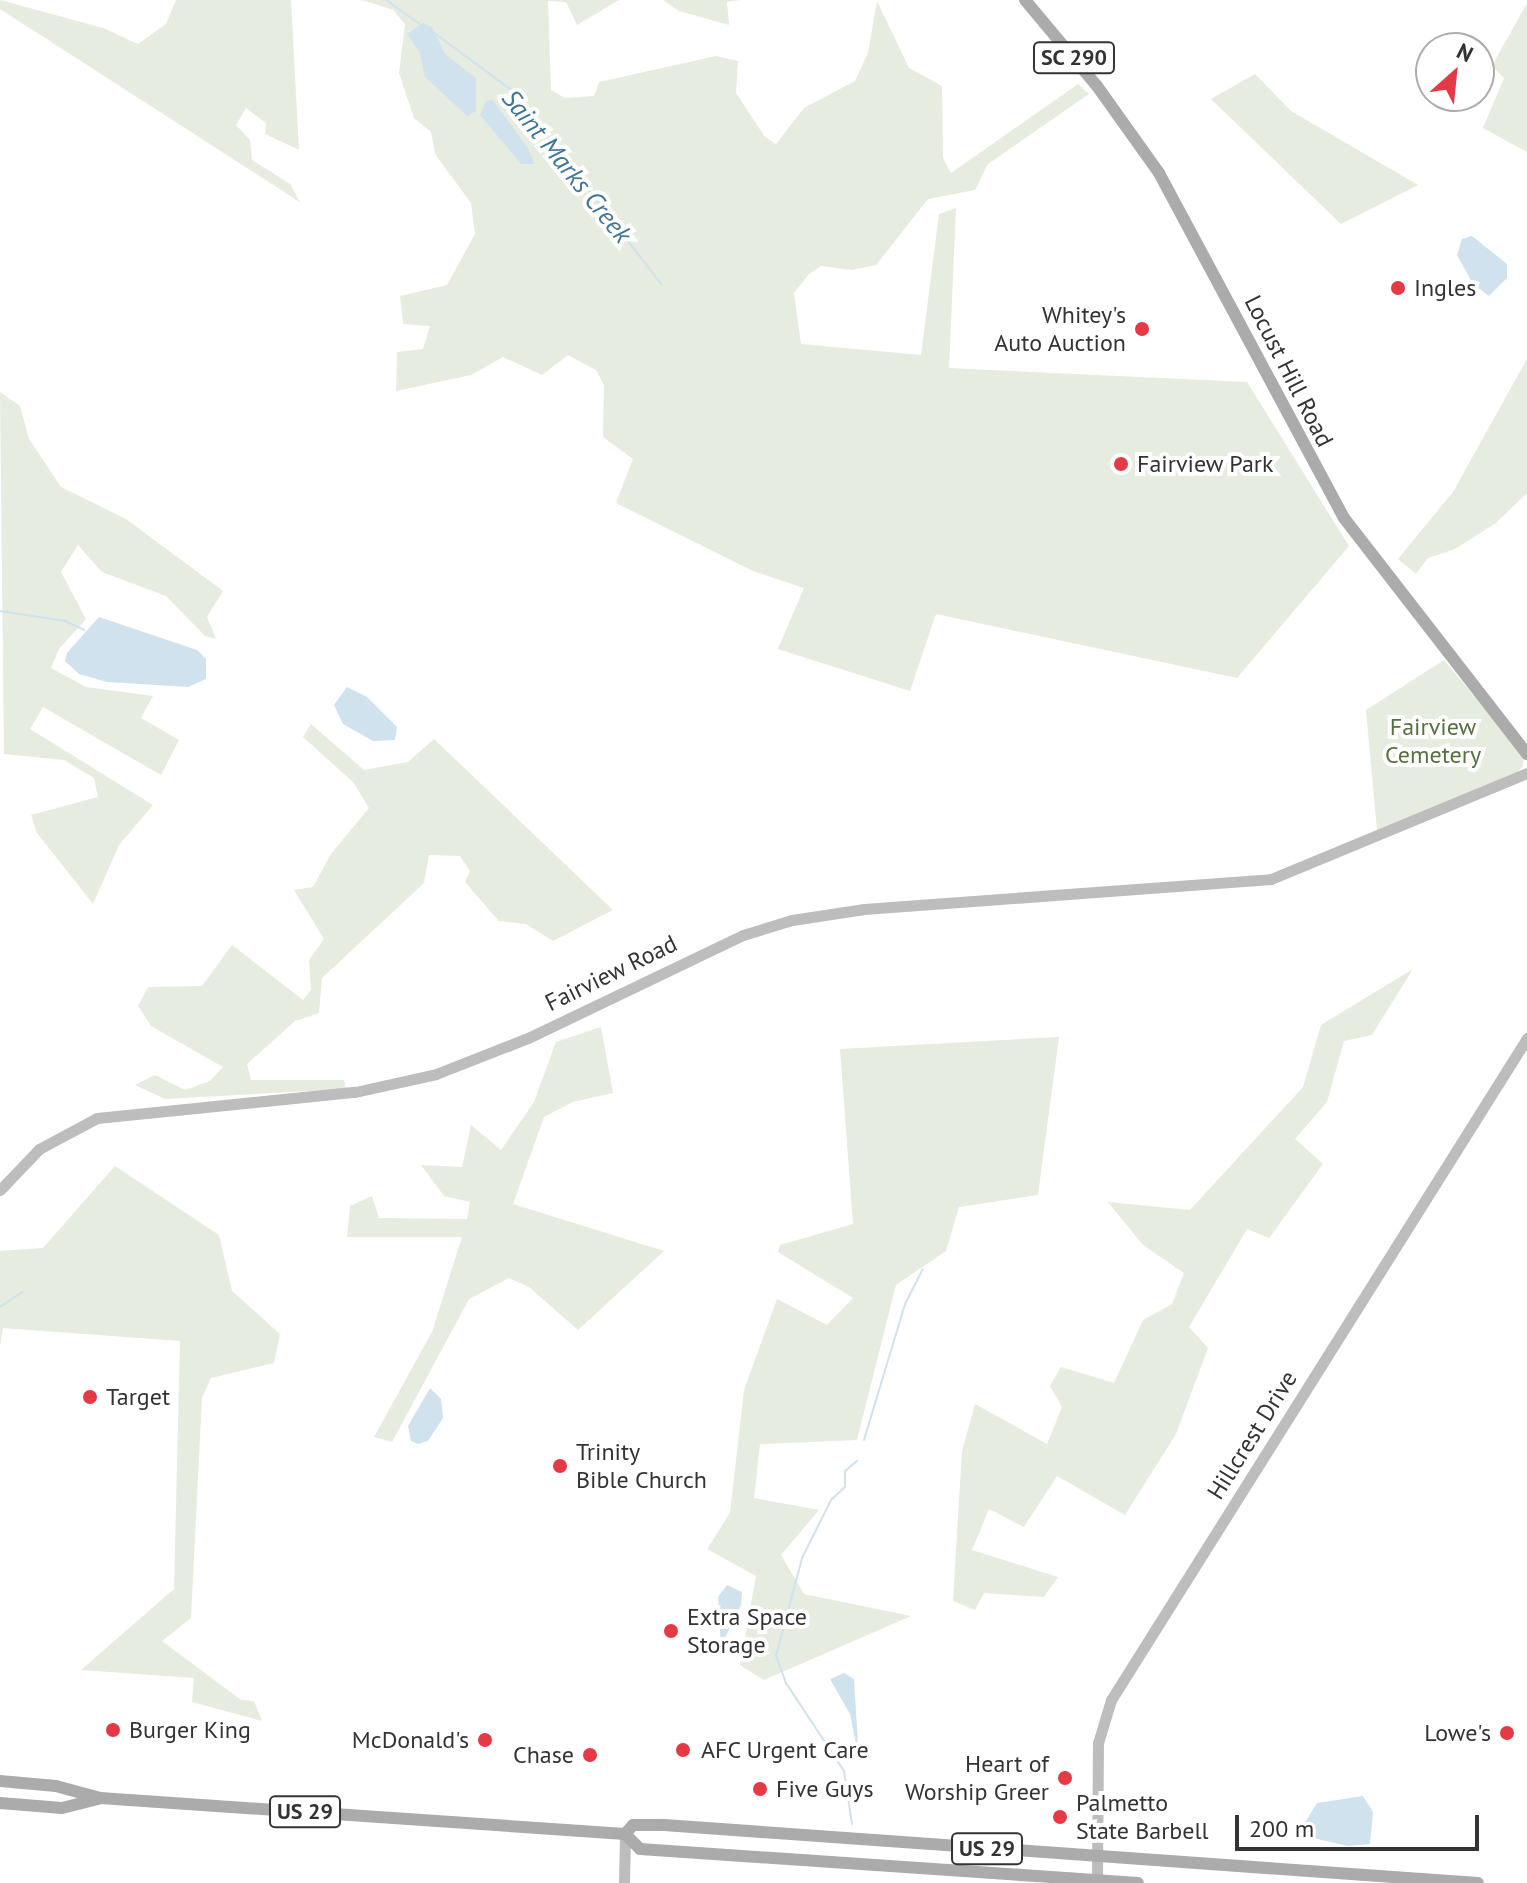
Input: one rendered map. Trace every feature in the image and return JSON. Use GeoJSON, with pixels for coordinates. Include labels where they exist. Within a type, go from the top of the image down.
{"type":"FeatureCollection","features":[{"type":"Feature","properties":{"kind":"main road","name":"Locust Hill Road"},"geometry":{"type":"LineString","coordinates":[[1025,0],[1097,86],[1159,173],[1344,518],[1527,754]]}},
{"type":"Feature","properties":{"kind":"main road","name":"US 29"},"geometry":{"type":"LineString","coordinates":[[0,1781],[56,1786],[100,1798],[625,1834],[640,1849],[1138,1883]]}},
{"type":"Feature","properties":{"kind":"main road","name":"US 29"},"geometry":{"type":"LineString","coordinates":[[0,1803],[62,1808],[100,1798]]}},
{"type":"Feature","properties":{"kind":"main road","name":"US 29"},"geometry":{"type":"LineString","coordinates":[[625,1834],[633,1825],[664,1825],[1478,1883]]}},
{"type":"Feature","properties":{"kind":"street","name":"Fairview Road"},"geometry":{"type":"LineString","coordinates":[[0,1190],[39,1149],[97,1118],[355,1092],[436,1074],[541,1032],[720,945],[792,920],[864,909],[1271,879],[1527,773]]}},
{"type":"Feature","properties":{"kind":"street","name":"Hillcrest Drive"},"geometry":{"type":"LineString","coordinates":[[1097,1880],[1098,1743],[1111,1700],[1527,1038]]}},
{"type":"Feature","properties":{"kind":"street"},"geometry":{"type":"LineString","coordinates":[[624,1883],[625,1834]]}},
{"type":"Feature","properties":{"kind":"green space"},"geometry":{"type":"Polygon","coordinates":[[[0,0],[103,28],[138,44],[166,24],[176,0],[291,0],[299,150],[265,134],[266,123],[246,108],[236,125],[250,140],[252,160],[290,184],[300,202],[0,9],[0,0]]]}},
{"type":"Feature","properties":{"kind":"green space"},"geometry":{"type":"Polygon","coordinates":[[[362,0],[619,0],[577,25],[566,2],[548,1],[551,90],[565,98],[594,96],[599,82],[716,56],[738,61],[736,93],[765,137],[776,144],[804,108],[855,81],[868,53],[877,1],[909,68],[942,86],[943,158],[951,173],[1078,84],[1089,94],[988,164],[975,190],[928,199],[876,265],[852,270],[821,266],[809,274],[794,293],[801,344],[921,355],[939,214],[956,208],[949,368],[1247,382],[1349,546],[1237,678],[936,614],[910,691],[778,649],[804,588],[753,571],[616,503],[633,459],[603,437],[604,385],[596,370],[568,355],[542,375],[503,357],[471,375],[396,391],[397,352],[423,349],[430,326],[403,324],[400,296],[447,285],[475,234],[471,203],[435,154],[431,132],[414,118],[399,73],[405,24],[393,10],[362,0]]]}},
{"type":"Feature","properties":{"kind":"green space"},"geometry":{"type":"Polygon","coordinates":[[[663,0],[740,0],[727,2],[729,25],[679,11],[663,0]]]}},
{"type":"Feature","properties":{"kind":"green space"},"geometry":{"type":"Polygon","coordinates":[[[1527,3],[1527,152],[1483,128],[1490,112],[1495,112],[1495,99],[1504,78],[1495,69],[1495,61],[1527,3]]]}},
{"type":"Feature","properties":{"kind":"green space"},"geometry":{"type":"Polygon","coordinates":[[[1255,74],[1291,111],[1418,185],[1341,224],[1211,99],[1255,74]]]}},
{"type":"Feature","properties":{"kind":"green space"},"geometry":{"type":"Polygon","coordinates":[[[1527,359],[1527,493],[1496,523],[1455,549],[1428,558],[1416,574],[1398,559],[1453,492],[1527,359]]]}},
{"type":"Feature","properties":{"kind":"green space"},"geometry":{"type":"Polygon","coordinates":[[[0,392],[20,406],[29,439],[61,487],[126,519],[223,591],[207,617],[216,639],[205,636],[166,596],[102,572],[78,545],[61,572],[86,619],[59,649],[51,668],[86,687],[153,696],[141,718],[179,740],[161,775],[43,707],[30,729],[153,805],[119,845],[93,904],[37,833],[31,815],[98,797],[94,778],[64,760],[4,754],[0,392]]]}},
{"type":"Feature","properties":{"kind":"green space","name":"Fairview Cemetery"},"geometry":{"type":"Polygon","coordinates":[[[1444,660],[1524,756],[1523,766],[1516,774],[1377,830],[1366,710],[1444,660]]]}},
{"type":"Feature","properties":{"kind":"green space"},"geometry":{"type":"Polygon","coordinates":[[[311,724],[364,770],[408,762],[434,739],[613,910],[553,941],[526,924],[499,921],[465,882],[470,871],[460,856],[429,855],[424,883],[322,978],[319,1013],[295,1021],[247,1064],[251,1080],[344,1080],[346,1089],[165,1099],[135,1085],[155,1075],[185,1090],[210,1081],[223,1067],[151,1026],[138,1006],[148,987],[202,986],[232,945],[303,1000],[311,990],[309,960],[324,939],[294,890],[313,887],[331,854],[369,808],[353,782],[303,737],[311,724]]]}},
{"type":"Feature","properties":{"kind":"green space"},"geometry":{"type":"Polygon","coordinates":[[[1413,969],[1372,1035],[1344,1041],[1327,1102],[1295,1139],[1323,1164],[1269,1238],[1247,1229],[1189,1327],[1208,1348],[1176,1434],[1125,1515],[1057,1476],[1024,1527],[989,1509],[972,1550],[1058,1577],[1044,1597],[984,1593],[975,1610],[953,1601],[962,1451],[975,1404],[1047,1444],[1062,1407],[1050,1386],[1061,1367],[1114,1383],[1143,1320],[1172,1304],[1184,1273],[1143,1245],[1108,1202],[1190,1210],[1303,1087],[1321,1025],[1413,969]]]}},
{"type":"Feature","properties":{"kind":"green space"},"geometry":{"type":"Polygon","coordinates":[[[601,1027],[613,1093],[573,1102],[544,1117],[513,1204],[664,1251],[578,1330],[529,1287],[509,1278],[469,1299],[392,1442],[374,1437],[432,1332],[462,1237],[347,1237],[350,1206],[372,1196],[379,1218],[467,1219],[470,1202],[444,1196],[421,1165],[462,1167],[471,1125],[501,1150],[534,1102],[556,1042],[601,1027]]]}},
{"type":"Feature","properties":{"kind":"green space"},"geometry":{"type":"Polygon","coordinates":[[[1059,1037],[1038,1195],[959,1207],[946,1251],[896,1285],[857,1440],[760,1444],[754,1498],[819,1510],[781,1555],[804,1594],[911,1616],[764,1680],[740,1665],[756,1576],[707,1549],[730,1513],[744,1390],[777,1299],[827,1325],[853,1298],[778,1252],[780,1245],[853,1224],[840,1049],[1059,1037]]]}},
{"type":"Feature","properties":{"kind":"green space"},"geometry":{"type":"Polygon","coordinates":[[[115,1166],[219,1235],[232,1291],[280,1334],[274,1363],[211,1378],[202,1398],[191,1618],[162,1641],[241,1700],[254,1701],[262,1721],[192,1702],[194,1678],[81,1670],[174,1589],[180,1341],[3,1328],[0,1346],[0,1251],[43,1248],[115,1166]]]}},
{"type":"Feature","properties":{"kind":"water"},"geometry":{"type":"Polygon","coordinates":[[[423,23],[432,27],[445,54],[476,78],[476,111],[467,116],[425,77],[420,53],[407,34],[423,23]]]}},
{"type":"Feature","properties":{"kind":"water"},"geometry":{"type":"Polygon","coordinates":[[[493,100],[527,147],[535,164],[521,164],[480,115],[486,101],[493,100]]]}},
{"type":"Feature","properties":{"kind":"water"},"geometry":{"type":"Polygon","coordinates":[[[1472,236],[1507,264],[1507,278],[1489,296],[1473,284],[1457,255],[1462,239],[1472,236]]]}},
{"type":"Feature","properties":{"kind":"water"},"geometry":{"type":"Polygon","coordinates":[[[99,617],[197,650],[206,659],[206,679],[188,687],[107,682],[79,674],[65,661],[67,653],[99,617]]]}},
{"type":"Feature","properties":{"kind":"water"},"geometry":{"type":"Polygon","coordinates":[[[347,687],[367,697],[397,727],[395,740],[373,741],[343,724],[334,705],[347,687]]]}},
{"type":"Feature","properties":{"kind":"water"},"geometry":{"type":"Polygon","coordinates":[[[430,1388],[441,1399],[443,1418],[428,1441],[418,1444],[411,1441],[408,1426],[430,1388]]]}},
{"type":"Feature","properties":{"kind":"water"},"geometry":{"type":"Polygon","coordinates":[[[727,1585],[742,1592],[741,1605],[721,1646],[718,1597],[727,1585]]]}},
{"type":"Feature","properties":{"kind":"water"},"geometry":{"type":"Polygon","coordinates":[[[844,1673],[854,1679],[859,1760],[850,1714],[830,1679],[844,1673]]]}},
{"type":"Feature","properties":{"kind":"water"},"geometry":{"type":"Polygon","coordinates":[[[1363,1796],[1373,1812],[1370,1844],[1348,1846],[1304,1836],[1303,1826],[1317,1803],[1363,1796]]]}},
{"type":"Feature","properties":{"kind":"waterway","name":"Saint Marks Creek"},"geometry":{"type":"LineString","coordinates":[[386,0],[421,25]]}},
{"type":"Feature","properties":{"kind":"waterway","name":"Saint Marks Creek"},"geometry":{"type":"LineString","coordinates":[[433,32],[510,89],[661,284]]}},
{"type":"Feature","properties":{"kind":"waterway"},"geometry":{"type":"LineString","coordinates":[[0,611],[65,621],[84,630]]}},
{"type":"Feature","properties":{"kind":"waterway"},"geometry":{"type":"LineString","coordinates":[[864,1440],[905,1304],[923,1269]]}},
{"type":"Feature","properties":{"kind":"waterway"},"geometry":{"type":"LineString","coordinates":[[0,1307],[22,1292]]}},
{"type":"Feature","properties":{"kind":"waterway"},"geometry":{"type":"LineString","coordinates":[[852,1824],[844,1771],[786,1683],[776,1656],[802,1558],[831,1500],[845,1487],[845,1471],[857,1461]]}},
{"type":"Feature","properties":{"kind":"place","name":"Ingles"},"geometry":{"type":"Point","coordinates":[1398,288]}},
{"type":"Feature","properties":{"kind":"place","name":"Whitey's Auto Auction"},"geometry":{"type":"Point","coordinates":[1142,329]}},
{"type":"Feature","properties":{"kind":"place","name":"Fairview Park"},"geometry":{"type":"Point","coordinates":[1121,464]}},
{"type":"Feature","properties":{"kind":"place","name":"Target"},"geometry":{"type":"Point","coordinates":[90,1397]}},
{"type":"Feature","properties":{"kind":"place","name":"Trinity Bible Church"},"geometry":{"type":"Point","coordinates":[560,1466]}},
{"type":"Feature","properties":{"kind":"place","name":"Extra Space Storage"},"geometry":{"type":"Point","coordinates":[671,1631]}},
{"type":"Feature","properties":{"kind":"place","name":"Burger King"},"geometry":{"type":"Point","coordinates":[113,1730]}},
{"type":"Feature","properties":{"kind":"place","name":"Lowe's"},"geometry":{"type":"Point","coordinates":[1507,1733]}},
{"type":"Feature","properties":{"kind":"place","name":"McDonald's"},"geometry":{"type":"Point","coordinates":[485,1740]}},
{"type":"Feature","properties":{"kind":"place","name":"AFC Urgent Care"},"geometry":{"type":"Point","coordinates":[683,1750]}},
{"type":"Feature","properties":{"kind":"place","name":"Chase"},"geometry":{"type":"Point","coordinates":[590,1755]}},
{"type":"Feature","properties":{"kind":"place","name":"Heart of Worship Greer"},"geometry":{"type":"Point","coordinates":[1065,1778]}},
{"type":"Feature","properties":{"kind":"place","name":"Five Guys"},"geometry":{"type":"Point","coordinates":[760,1789]}},
{"type":"Feature","properties":{"kind":"place","name":"Palmetto State Barbell"},"geometry":{"type":"Point","coordinates":[1060,1817]}}]}
